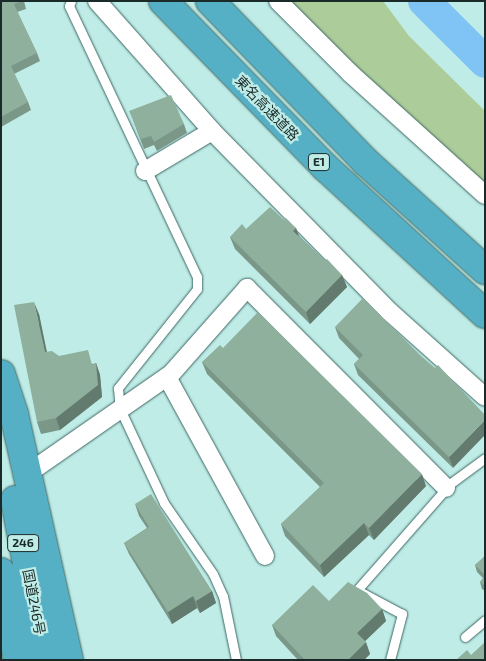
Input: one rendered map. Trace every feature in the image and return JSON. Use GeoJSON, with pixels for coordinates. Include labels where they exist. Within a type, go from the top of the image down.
{"type":"FeatureCollection","features":[{"type":"Feature","properties":{"kind":"highway","name":"東名高速道路"},"geometry":{"type":"LineString","coordinates":[[163,1],[325,167],[485,314]]}},
{"type":"Feature","properties":{"kind":"highway","name":"E1"},"geometry":{"type":"LineString","coordinates":[[210,1],[366,162],[485,270]]}},
{"type":"Feature","properties":{"kind":"highway"},"geometry":{"type":"LineString","coordinates":[[1,374],[27,474],[69,660]]}},
{"type":"Feature","properties":{"kind":"highway","name":"国道246号"},"geometry":{"type":"LineString","coordinates":[[1,427],[44,660]]}},
{"type":"Feature","properties":{"kind":"highway","name":"国道246号"},"geometry":{"type":"LineString","coordinates":[[1,572],[18,660]]}},
{"type":"Feature","properties":{"kind":"highway"},"geometry":{"type":"LineString","coordinates":[[1,645],[3,660]]}},
{"type":"Feature","properties":{"kind":"street"},"geometry":{"type":"LineString","coordinates":[[97,1],[212,131],[390,312],[485,397]]}},
{"type":"Feature","properties":{"kind":"street"},"geometry":{"type":"LineString","coordinates":[[278,1],[350,73],[485,194]]}},
{"type":"Feature","properties":{"kind":"street"},"geometry":{"type":"LineString","coordinates":[[145,171],[212,131]]}},
{"type":"Feature","properties":{"kind":"street"},"geometry":{"type":"LineString","coordinates":[[27,474],[167,377],[247,288],[446,488]]}},
{"type":"Feature","properties":{"kind":"street"},"geometry":{"type":"LineString","coordinates":[[167,377],[265,556]]}},
{"type":"Feature","properties":{"kind":"lane"},"geometry":{"type":"LineString","coordinates":[[71,1],[69,6],[196,277],[197,289],[118,388],[120,409],[164,502],[213,574],[223,596],[236,660]]}},
{"type":"Feature","properties":{"kind":"lane"},"geometry":{"type":"LineString","coordinates":[[390,660],[402,614],[357,590],[446,488],[485,458]]}},
{"type":"Feature","properties":{"kind":"lane"},"geometry":{"type":"LineString","coordinates":[[465,637],[485,620]]}},
{"type":"Feature","properties":{"kind":"green space"},"geometry":{"type":"Polygon","coordinates":[[[285,1],[383,1],[409,36],[485,111],[485,186],[285,1]]]}},
{"type":"Feature","properties":{"kind":"building"},"geometry":{"type":"Polygon","coordinates":[[[1,1],[22,1],[14,4],[37,53],[11,66],[28,102],[1,117],[1,1]]]}},
{"type":"Feature","properties":{"kind":"building"},"geometry":{"type":"Polygon","coordinates":[[[171,95],[184,124],[154,142],[151,136],[141,139],[129,111],[171,95]]]}},
{"type":"Feature","properties":{"kind":"building"},"geometry":{"type":"Polygon","coordinates":[[[270,207],[284,220],[286,218],[296,228],[293,231],[325,261],[327,259],[342,275],[306,312],[230,237],[242,224],[246,229],[270,207]]]}},
{"type":"Feature","properties":{"kind":"building"},"geometry":{"type":"Polygon","coordinates":[[[363,298],[421,356],[435,368],[438,365],[485,415],[485,420],[449,457],[354,364],[363,355],[335,327],[363,298]]]}},
{"type":"Feature","properties":{"kind":"building"},"geometry":{"type":"Polygon","coordinates":[[[34,302],[45,352],[52,351],[59,356],[88,350],[92,365],[96,363],[98,385],[56,418],[37,422],[14,305],[34,302]]]}},
{"type":"Feature","properties":{"kind":"building"},"geometry":{"type":"Polygon","coordinates":[[[258,312],[422,474],[369,528],[364,523],[320,565],[281,524],[324,483],[202,362],[220,345],[223,348],[258,312]]]}},
{"type":"Feature","properties":{"kind":"building"},"geometry":{"type":"Polygon","coordinates":[[[151,494],[212,591],[196,601],[193,596],[168,612],[124,543],[149,527],[135,504],[151,494]]]}},
{"type":"Feature","properties":{"kind":"building"},"geometry":{"type":"Polygon","coordinates":[[[485,556],[485,575],[475,565],[485,556]]]}},
{"type":"Feature","properties":{"kind":"building"},"geometry":{"type":"Polygon","coordinates":[[[485,576],[485,586],[480,582],[485,576]]]}},
{"type":"Feature","properties":{"kind":"building"},"geometry":{"type":"Polygon","coordinates":[[[348,582],[367,593],[382,609],[357,633],[366,642],[348,660],[305,660],[272,625],[313,585],[329,601],[348,582]]]}},
{"type":"Feature","properties":{"kind":"building"},"geometry":{"type":"Polygon","coordinates":[[[485,642],[485,660],[456,660],[467,650],[471,655],[485,642]]]}},
{"type":"Feature","properties":{"kind":"waterway"},"geometry":{"type":"LineString","coordinates":[[424,1],[485,62]]}}]}
